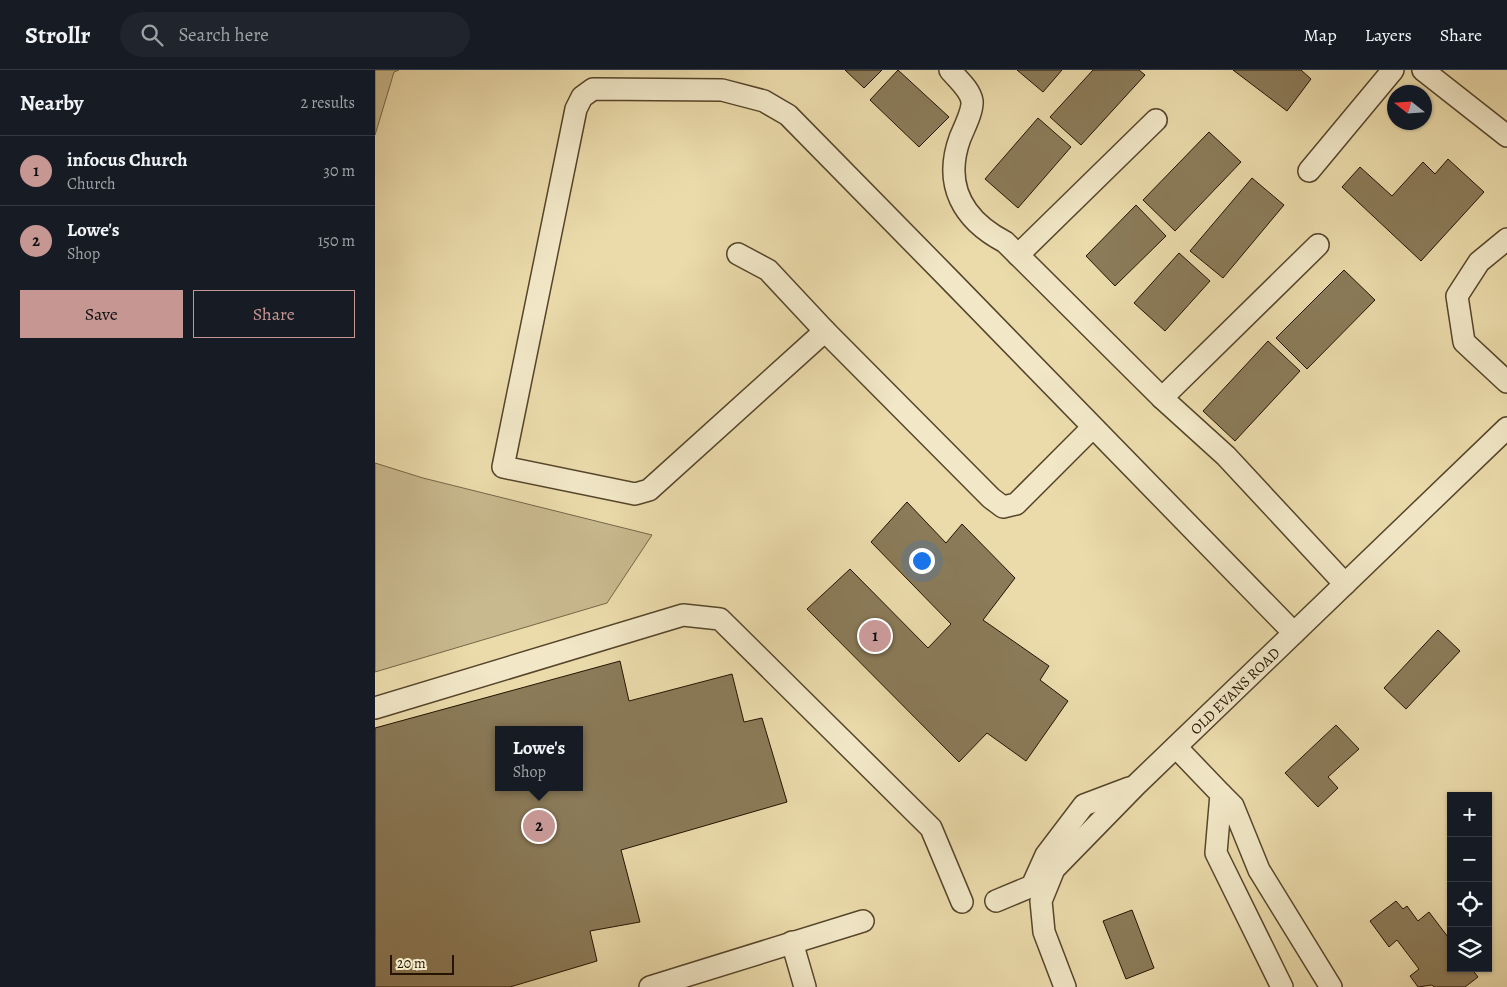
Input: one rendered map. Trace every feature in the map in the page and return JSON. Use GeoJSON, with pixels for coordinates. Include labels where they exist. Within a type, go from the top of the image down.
{"type":"FeatureCollection","features":[{"type":"Feature","properties":{"kind":"street"},"geometry":{"type":"LineString","coordinates":[[950,70],[968,91],[972,102],[953,166],[956,187],[964,210],[990,234],[1005,242],[1162,398],[1226,456],[1345,584]]}},
{"type":"Feature","properties":{"kind":"street"},"geometry":{"type":"LineString","coordinates":[[1309,171],[1393,70]]}},
{"type":"Feature","properties":{"kind":"street"},"geometry":{"type":"LineString","coordinates":[[1423,70],[1507,136]]}},
{"type":"Feature","properties":{"kind":"street"},"geometry":{"type":"LineString","coordinates":[[825,331],[649,490],[635,494],[503,467],[576,109],[582,97],[593,89],[722,90],[764,101],[788,115],[1294,633]]}},
{"type":"Feature","properties":{"kind":"street"},"geometry":{"type":"LineString","coordinates":[[1018,255],[1156,120]]}},
{"type":"Feature","properties":{"kind":"street"},"geometry":{"type":"LineString","coordinates":[[1507,239],[1479,262],[1457,296],[1465,342],[1507,382]]}},
{"type":"Feature","properties":{"kind":"street"},"geometry":{"type":"LineString","coordinates":[[1162,398],[1318,246]]}},
{"type":"Feature","properties":{"kind":"street"},"geometry":{"type":"LineString","coordinates":[[739,254],[768,270],[825,331],[991,498],[1003,507],[1016,504],[1093,427]]}},
{"type":"Feature","properties":{"kind":"street","name":"OLD EVANS ROAD"},"geometry":{"type":"LineString","coordinates":[[1065,987],[1044,932],[1041,901],[1055,869],[1136,785],[1507,428]]}},
{"type":"Feature","properties":{"kind":"street"},"geometry":{"type":"LineString","coordinates":[[375,708],[683,616],[720,619],[931,828],[962,902]]}},
{"type":"Feature","properties":{"kind":"street"},"geometry":{"type":"LineString","coordinates":[[1176,747],[1233,806],[1259,870],[1331,987]]}},
{"type":"Feature","properties":{"kind":"street"},"geometry":{"type":"LineString","coordinates":[[995,902],[1032,886],[1046,855],[1084,805],[1136,785]]}},
{"type":"Feature","properties":{"kind":"street"},"geometry":{"type":"LineString","coordinates":[[1221,794],[1216,853],[1282,987]]}},
{"type":"Feature","properties":{"kind":"street"},"geometry":{"type":"LineString","coordinates":[[650,987],[863,921]]}},
{"type":"Feature","properties":{"kind":"street"},"geometry":{"type":"LineString","coordinates":[[792,942],[805,987]]}},
{"type":"Feature","properties":{"kind":"shaded area"},"geometry":{"type":"Polygon","coordinates":[[[375,70],[399,70],[394,72],[375,135],[375,70]]]}},
{"type":"Feature","properties":{"kind":"shaded area"},"geometry":{"type":"Polygon","coordinates":[[[375,463],[423,478],[652,535],[607,603],[375,672],[375,463]]]}},
{"type":"Feature","properties":{"kind":"building"},"geometry":{"type":"Polygon","coordinates":[[[845,70],[882,70],[864,88],[845,70]]]}},
{"type":"Feature","properties":{"kind":"building"},"geometry":{"type":"Polygon","coordinates":[[[898,70],[949,117],[919,147],[870,100],[898,70]]]}},
{"type":"Feature","properties":{"kind":"building"},"geometry":{"type":"Polygon","coordinates":[[[1017,70],[1062,70],[1043,92],[1017,70]]]}},
{"type":"Feature","properties":{"kind":"building"},"geometry":{"type":"Polygon","coordinates":[[[1093,70],[1139,70],[1145,75],[1081,145],[1050,117],[1093,70]]]}},
{"type":"Feature","properties":{"kind":"building"},"geometry":{"type":"Polygon","coordinates":[[[1233,70],[1301,70],[1311,79],[1287,111],[1233,70]]]}},
{"type":"Feature","properties":{"kind":"building"},"geometry":{"type":"Polygon","coordinates":[[[1038,118],[1071,147],[1018,208],[985,179],[1038,118]]]}},
{"type":"Feature","properties":{"kind":"building"},"geometry":{"type":"Polygon","coordinates":[[[1209,132],[1241,162],[1175,231],[1143,200],[1209,132]]]}},
{"type":"Feature","properties":{"kind":"building"},"geometry":{"type":"Polygon","coordinates":[[[1448,159],[1484,192],[1421,261],[1342,187],[1360,167],[1392,196],[1423,162],[1435,174],[1448,159]]]}},
{"type":"Feature","properties":{"kind":"building"},"geometry":{"type":"Polygon","coordinates":[[[1252,178],[1284,205],[1223,278],[1190,251],[1252,178]]]}},
{"type":"Feature","properties":{"kind":"building"},"geometry":{"type":"Polygon","coordinates":[[[1136,205],[1166,236],[1115,286],[1086,256],[1136,205]]]}},
{"type":"Feature","properties":{"kind":"building"},"geometry":{"type":"Polygon","coordinates":[[[1179,253],[1210,281],[1165,331],[1134,303],[1179,253]]]}},
{"type":"Feature","properties":{"kind":"building"},"geometry":{"type":"Polygon","coordinates":[[[1344,270],[1375,300],[1307,369],[1276,338],[1344,270]]]}},
{"type":"Feature","properties":{"kind":"building"},"geometry":{"type":"Polygon","coordinates":[[[1268,341],[1300,371],[1235,441],[1203,411],[1268,341]]]}},
{"type":"Feature","properties":{"kind":"building"},"geometry":{"type":"Polygon","coordinates":[[[907,502],[946,543],[962,524],[1015,578],[983,620],[1049,666],[1040,680],[1068,701],[1026,761],[987,733],[959,762],[807,609],[850,569],[928,648],[951,624],[871,542],[907,502]]]}},
{"type":"Feature","properties":{"kind":"building"},"geometry":{"type":"Polygon","coordinates":[[[1438,630],[1460,651],[1406,709],[1384,688],[1438,630]]]}},
{"type":"Feature","properties":{"kind":"building"},"geometry":{"type":"Polygon","coordinates":[[[620,661],[629,701],[732,674],[744,722],[762,718],[787,802],[621,850],[640,922],[590,931],[597,961],[510,987],[375,987],[375,728],[620,661]]]}},
{"type":"Feature","properties":{"kind":"building"},"geometry":{"type":"Polygon","coordinates":[[[1336,725],[1359,749],[1328,777],[1338,788],[1318,807],[1285,773],[1336,725]]]}},
{"type":"Feature","properties":{"kind":"building"},"geometry":{"type":"Polygon","coordinates":[[[1396,901],[1403,909],[1407,906],[1418,921],[1429,912],[1447,936],[1447,972],[1474,972],[1478,977],[1465,987],[1434,987],[1432,985],[1418,987],[1410,976],[1419,969],[1397,940],[1389,947],[1370,921],[1396,901]]]}},
{"type":"Feature","properties":{"kind":"building"},"geometry":{"type":"Polygon","coordinates":[[[1132,910],[1154,968],[1126,979],[1103,921],[1132,910]]]}},
{"type":"Feature","properties":{"kind":"place","name":"infocus Church"},"geometry":{"type":"Point","coordinates":[875,636]}},
{"type":"Feature","properties":{"kind":"place","name":"Lowe's"},"geometry":{"type":"Point","coordinates":[539,826]}}]}
